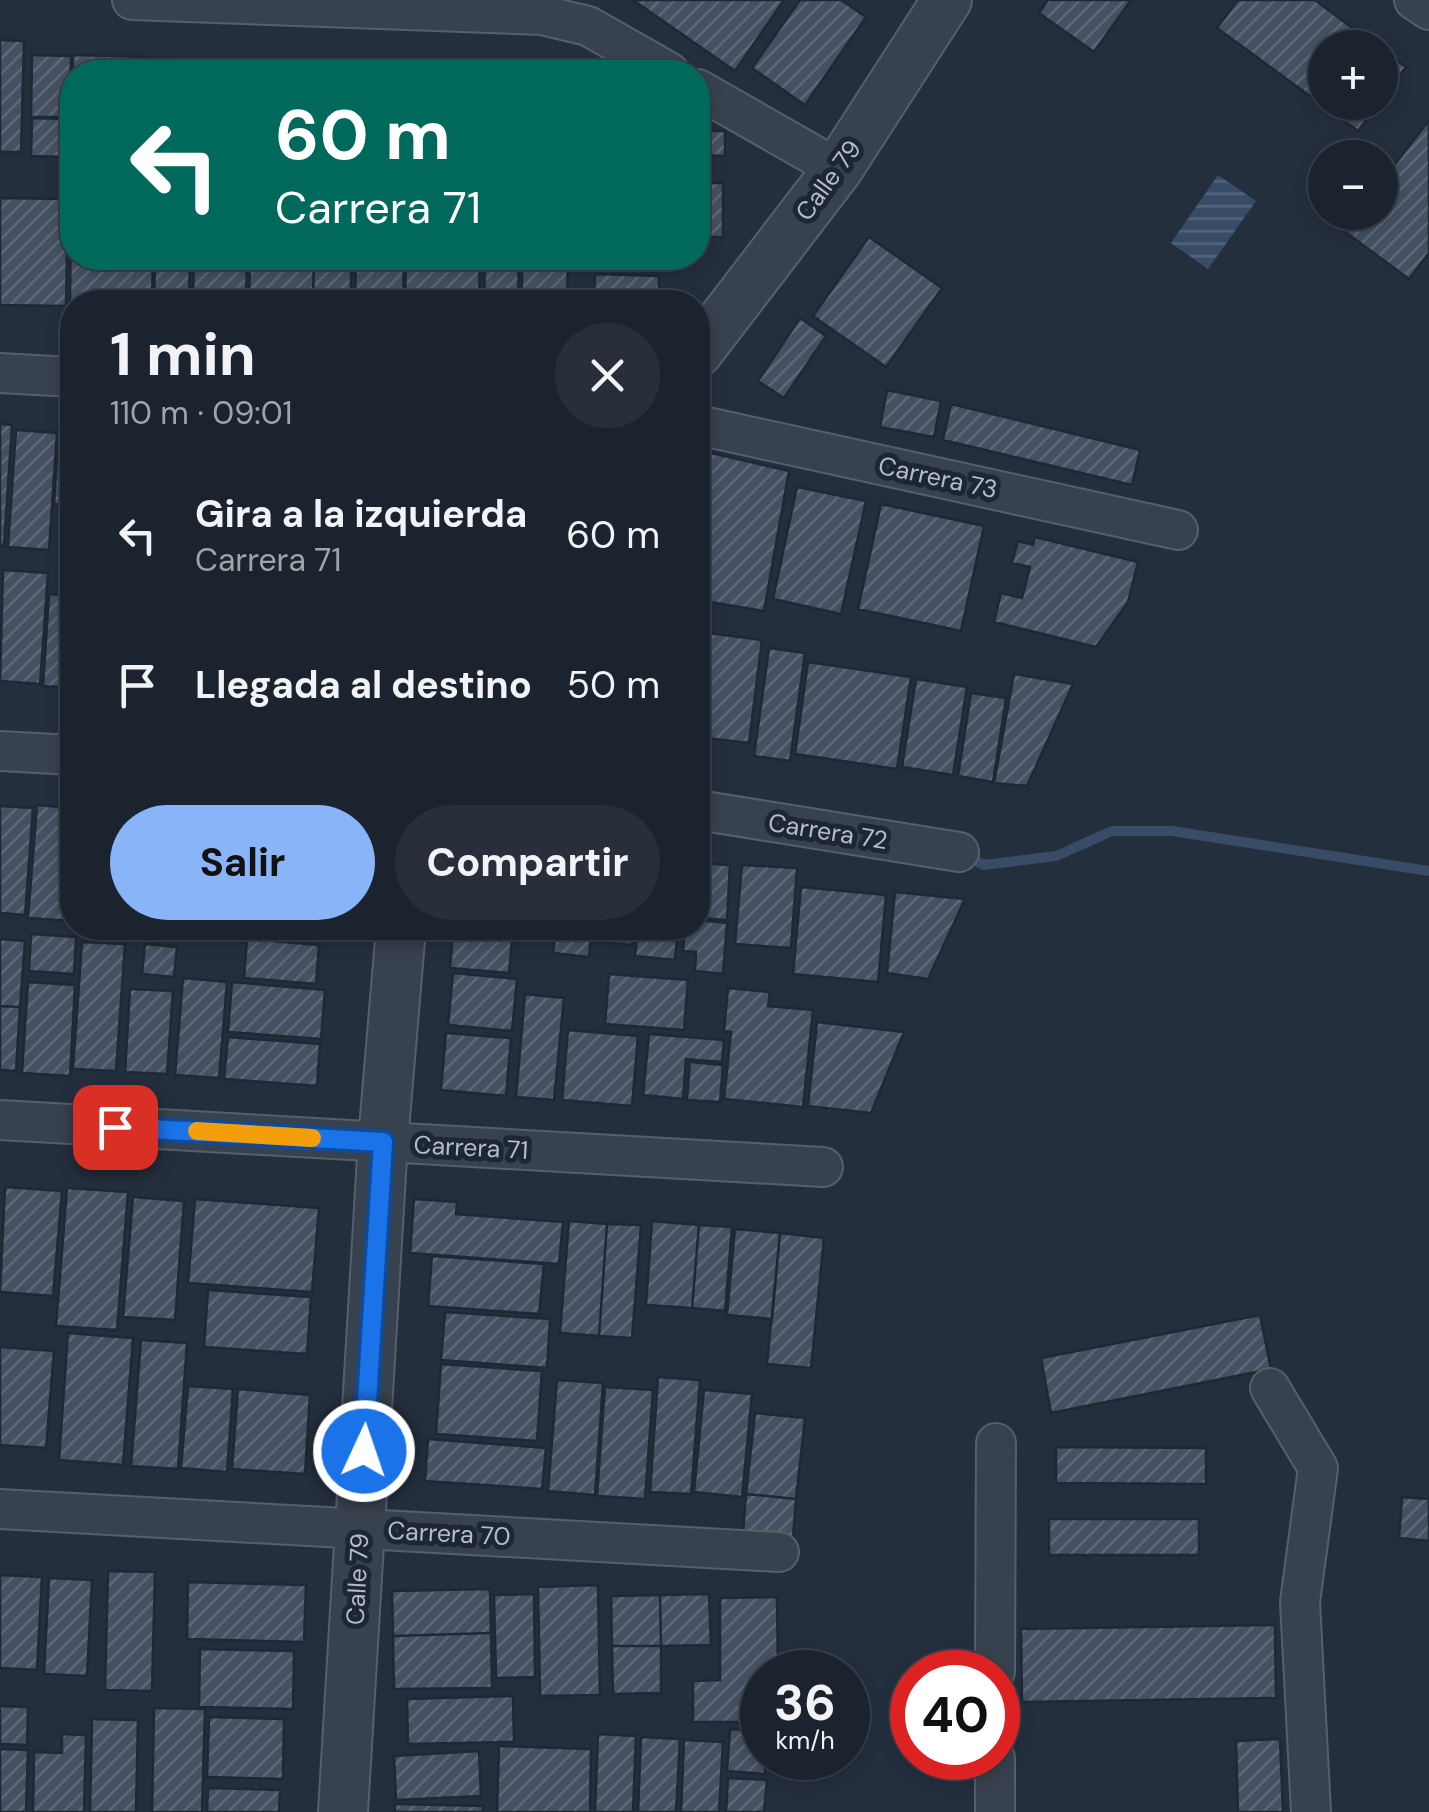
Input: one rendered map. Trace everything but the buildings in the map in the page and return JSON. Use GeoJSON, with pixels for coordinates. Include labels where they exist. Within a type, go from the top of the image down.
{"type":"FeatureCollection","features":[{"type":"Feature","properties":{"kind":"street"},"geometry":{"type":"LineString","coordinates":[[132,0],[542,15],[588,26],[648,60]]}},
{"type":"Feature","properties":{"kind":"street","name":"Calle 79"},"geometry":{"type":"LineString","coordinates":[[710,336],[838,170],[947,0]]}},
{"type":"Feature","properties":{"kind":"street"},"geometry":{"type":"LineString","coordinates":[[1414,0],[1429,10]]}},
{"type":"Feature","properties":{"kind":"street"},"geometry":{"type":"LineString","coordinates":[[710,96],[838,170]]}},
{"type":"Feature","properties":{"kind":"street"},"geometry":{"type":"LineString","coordinates":[[0,373],[60,377]]}},
{"type":"Feature","properties":{"kind":"street","name":"Carrera 73"},"geometry":{"type":"LineString","coordinates":[[710,427],[1178,530]]}},
{"type":"Feature","properties":{"kind":"street"},"geometry":{"type":"LineString","coordinates":[[0,751],[60,755]]}},
{"type":"Feature","properties":{"kind":"street","name":"Carrera 72"},"geometry":{"type":"LineString","coordinates":[[710,812],[960,852]]}},
{"type":"Feature","properties":{"kind":"street","name":"Calle 79"},"geometry":{"type":"LineString","coordinates":[[343,1812],[383,1142],[400,940]]}},
{"type":"Feature","properties":{"kind":"street","name":"Carrera 71"},"geometry":{"type":"LineString","coordinates":[[0,1120],[823,1168]]}},
{"type":"Feature","properties":{"kind":"street"},"geometry":{"type":"LineString","coordinates":[[1270,1388],[1318,1468],[1300,1602],[1310,1812]]}},
{"type":"Feature","properties":{"kind":"street"},"geometry":{"type":"LineString","coordinates":[[996,1444],[996,1650]]}},
{"type":"Feature","properties":{"kind":"street","name":"Carrera 70"},"geometry":{"type":"LineString","coordinates":[[0,1508],[779,1552]]}},
{"type":"Feature","properties":{"kind":"street"},"geometry":{"type":"LineString","coordinates":[[995,1780],[995,1812]]}},
{"type":"Feature","properties":{"kind":"water"},"geometry":{"type":"Polygon","coordinates":[[[1218,175],[1256,201],[1208,269],[1171,243],[1218,175]]]}},
{"type":"Feature","properties":{"kind":"waterway"},"geometry":{"type":"LineString","coordinates":[[965,855],[984,865],[1056,856],[1112,831],[1172,831],[1429,871]]}},
{"type":"Feature","properties":{"kind":"slow traffic"},"geometry":{"type":"LineString","coordinates":[[197,1131],[312,1138]]}},
{"type":"Feature","properties":{"kind":"route"},"geometry":{"type":"LineString","coordinates":[[115,1127],[383,1142],[364,1451]]}}]}
